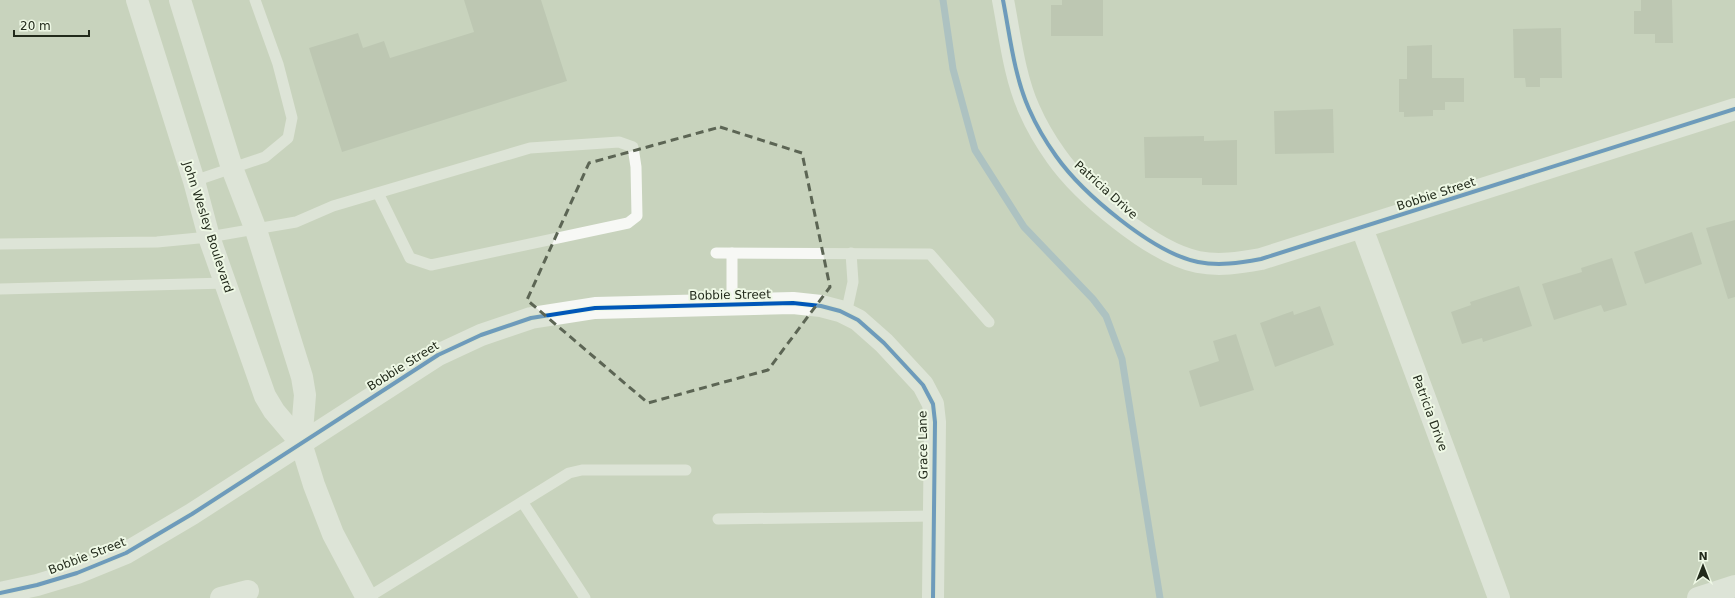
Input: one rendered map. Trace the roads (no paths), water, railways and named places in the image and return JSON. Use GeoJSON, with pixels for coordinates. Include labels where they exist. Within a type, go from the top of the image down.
{"type":"FeatureCollection","features":[{"type":"Feature","properties":{"kind":"street","name":"John Wesley Boulevard"},"geometry":{"type":"LineString","coordinates":[[137,0],[194,180],[210,237],[265,396],[274,411],[301,443]]}},
{"type":"Feature","properties":{"kind":"street","name":"John Wesley Boulevard"},"geometry":{"type":"LineString","coordinates":[[180,0],[232,168],[256,230],[302,377],[305,395],[301,443],[314,485],[333,534],[367,598]]}},
{"type":"Feature","properties":{"kind":"street","name":"Patricia Drive"},"geometry":{"type":"LineString","coordinates":[[1002,0],[1020,85],[1029,110],[1056,156],[1076,180],[1143,237]]}},
{"type":"Feature","properties":{"kind":"street","name":"Bobbie Street"},"geometry":{"type":"LineString","coordinates":[[1143,237],[1176,255],[1196,262],[1229,264],[1261,259],[1735,109]]}},
{"type":"Feature","properties":{"kind":"street","name":"Patricia Drive"},"geometry":{"type":"LineString","coordinates":[[1362,228],[1499,598]]}},
{"type":"Feature","properties":{"kind":"street","name":"Bobbie Street"},"geometry":{"type":"LineString","coordinates":[[0,593],[37,586],[78,573],[126,553],[192,514],[438,355],[481,335],[531,318],[595,308],[732,304],[793,304],[821,306],[852,317]]}},
{"type":"Feature","properties":{"kind":"street","name":"Grace Lane"},"geometry":{"type":"LineString","coordinates":[[852,317],[884,342],[924,385],[933,404],[935,422],[933,598]]}},
{"type":"Feature","properties":{"kind":"street"},"geometry":{"type":"LineString","coordinates":[[1698,598],[1735,586]]}},
{"type":"Feature","properties":{"kind":"street"},"geometry":{"type":"LineString","coordinates":[[221,598],[248,591]]}},
{"type":"Feature","properties":{"kind":"lane"},"geometry":{"type":"LineString","coordinates":[[194,180],[265,157],[288,138],[292,118],[278,64],[255,0]]}},
{"type":"Feature","properties":{"kind":"lane"},"geometry":{"type":"LineString","coordinates":[[0,244],[157,242],[210,237],[256,230],[296,222],[333,206],[530,148],[619,142],[634,147],[637,216],[628,223],[431,265],[410,258],[378,193]]}},
{"type":"Feature","properties":{"kind":"lane"},"geometry":{"type":"LineString","coordinates":[[716,253],[930,254],[989,322]]}},
{"type":"Feature","properties":{"kind":"lane"},"geometry":{"type":"LineString","coordinates":[[732,253],[732,304]]}},
{"type":"Feature","properties":{"kind":"lane"},"geometry":{"type":"LineString","coordinates":[[851,253],[853,282],[852,317]]}},
{"type":"Feature","properties":{"kind":"lane"},"geometry":{"type":"LineString","coordinates":[[0,289],[226,283]]}},
{"type":"Feature","properties":{"kind":"lane"},"geometry":{"type":"LineString","coordinates":[[367,598],[523,503],[569,473],[582,470],[686,470]]}},
{"type":"Feature","properties":{"kind":"lane"},"geometry":{"type":"LineString","coordinates":[[523,503],[585,598]]}},
{"type":"Feature","properties":{"kind":"lane"},"geometry":{"type":"LineString","coordinates":[[718,519],[934,516]]}},
{"type":"Feature","properties":{"kind":"waterway"},"geometry":{"type":"LineString","coordinates":[[943,0],[953,69],[975,150],[1024,227],[1093,299],[1106,316],[1122,359],[1160,598]]}}]}
